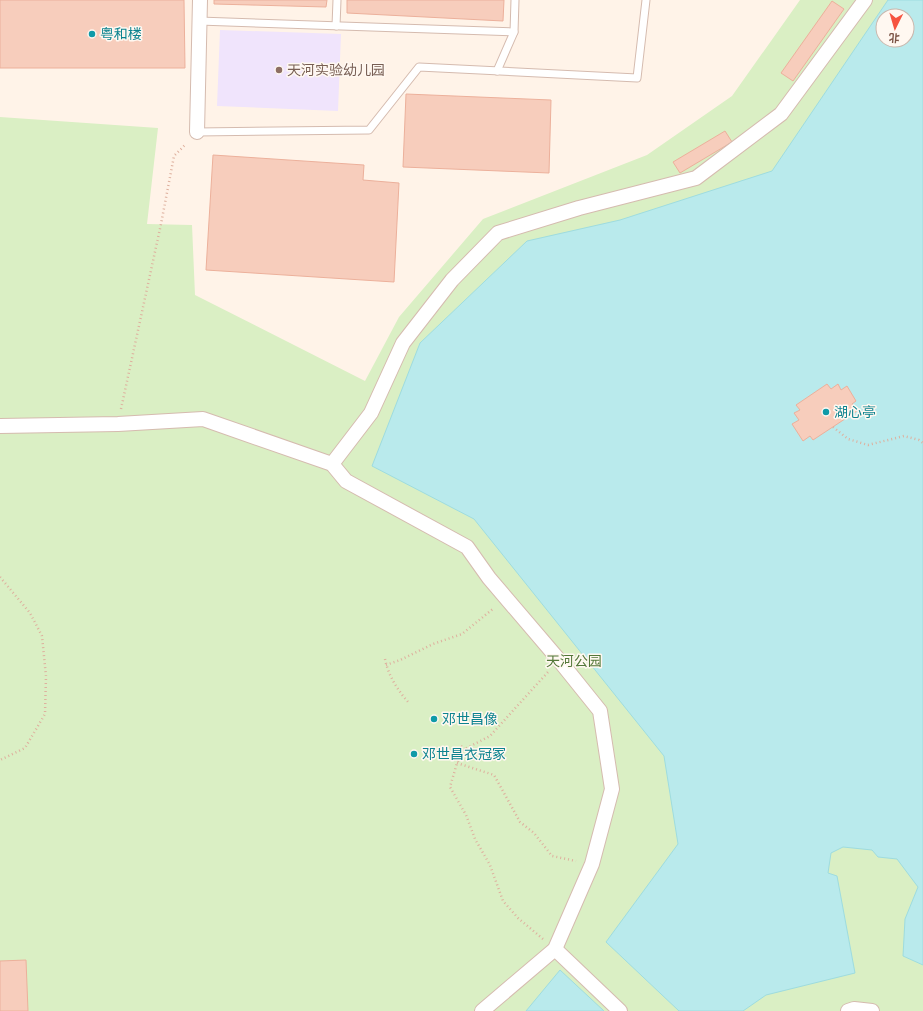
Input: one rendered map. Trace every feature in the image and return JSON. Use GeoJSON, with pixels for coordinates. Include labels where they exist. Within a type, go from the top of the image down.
{"type":"FeatureCollection","features":[{"type":"Feature","properties":{"kind":"street"},"geometry":{"type":"LineString","coordinates":[[197,132],[200,0]]}},
{"type":"Feature","properties":{"kind":"street"},"geometry":{"type":"LineString","coordinates":[[332,464],[371,413],[403,343],[452,280],[498,233],[579,208],[696,178],[781,114],[866,0]]}},
{"type":"Feature","properties":{"kind":"street"},"geometry":{"type":"LineString","coordinates":[[0,426],[118,424],[203,419],[332,464],[346,481],[467,547],[489,578],[559,660],[600,711],[612,789],[592,864],[555,949],[482,1011]]}},
{"type":"Feature","properties":{"kind":"street"},"geometry":{"type":"LineString","coordinates":[[555,949],[620,1011]]}},
{"type":"Feature","properties":{"kind":"street"},"geometry":{"type":"LineString","coordinates":[[848,1011],[854,1009],[872,1011]]}},
{"type":"Feature","properties":{"kind":"lane"},"geometry":{"type":"LineString","coordinates":[[336,26],[337,0]]}},
{"type":"Feature","properties":{"kind":"lane"},"geometry":{"type":"LineString","coordinates":[[497,71],[514,32],[515,0]]}},
{"type":"Feature","properties":{"kind":"lane"},"geometry":{"type":"LineString","coordinates":[[197,132],[369,130],[419,67],[637,78],[646,0]]}},
{"type":"Feature","properties":{"kind":"lane"},"geometry":{"type":"LineString","coordinates":[[199,21],[514,32]]}},
{"type":"Feature","properties":{"kind":"path"},"geometry":{"type":"LineString","coordinates":[[118,424],[174,156],[197,132]]}},
{"type":"Feature","properties":{"kind":"path"},"geometry":{"type":"LineString","coordinates":[[833,427],[848,439],[868,445],[904,436],[919,440],[923,443]]}},
{"type":"Feature","properties":{"kind":"path"},"geometry":{"type":"LineString","coordinates":[[0,577],[30,613],[42,636],[46,676],[45,714],[24,748],[0,760]]}},
{"type":"Feature","properties":{"kind":"path"},"geometry":{"type":"LineString","coordinates":[[386,665],[433,644],[462,634],[506,598]]}},
{"type":"Feature","properties":{"kind":"path"},"geometry":{"type":"LineString","coordinates":[[385,659],[386,665],[399,692],[409,703]]}},
{"type":"Feature","properties":{"kind":"path"},"geometry":{"type":"LineString","coordinates":[[555,949],[518,918],[504,901],[490,865],[475,839],[466,815],[450,787],[457,763],[465,749],[490,736],[559,660]]}},
{"type":"Feature","properties":{"kind":"path"},"geometry":{"type":"LineString","coordinates":[[461,746],[465,749]]}},
{"type":"Feature","properties":{"kind":"path"},"geometry":{"type":"LineString","coordinates":[[457,763],[494,775],[520,822],[534,833],[552,856],[592,864]]}},
{"type":"Feature","properties":{"kind":"shaded area","name":"天河实验幼儿园"},"geometry":{"type":"Polygon","coordinates":[[[220,30],[341,34],[338,111],[217,106],[220,30]]]}},
{"type":"Feature","properties":{"kind":"green space","name":"天河公园"},"geometry":{"type":"Polygon","coordinates":[[[800,0],[923,0],[923,1011],[0,1011],[0,117],[158,128],[147,224],[192,225],[195,295],[365,381],[399,317],[483,219],[647,155],[732,96],[800,0]]]}},
{"type":"Feature","properties":{"kind":"water"},"geometry":{"type":"Polygon","coordinates":[[[888,0],[923,0],[923,965],[903,956],[905,919],[918,887],[897,859],[878,857],[872,850],[843,847],[831,853],[828,873],[837,876],[855,973],[766,995],[743,1011],[679,1011],[606,942],[678,844],[664,756],[474,519],[372,466],[420,343],[527,241],[620,220],[772,171],[875,19],[875,48],[915,48],[915,8],[883,8],[888,0]]]}},
{"type":"Feature","properties":{"kind":"water"},"geometry":{"type":"Polygon","coordinates":[[[560,970],[604,1011],[526,1011],[560,970]]]}},
{"type":"Feature","properties":{"kind":"building","name":"粤和楼"},"geometry":{"type":"Polygon","coordinates":[[[0,0],[184,0],[185,68],[0,68],[0,0]]]}},
{"type":"Feature","properties":{"kind":"building"},"geometry":{"type":"Polygon","coordinates":[[[214,0],[327,0],[326,7],[214,4],[214,0]]]}},
{"type":"Feature","properties":{"kind":"building"},"geometry":{"type":"Polygon","coordinates":[[[347,0],[504,0],[503,21],[347,13],[347,0]]]}},
{"type":"Feature","properties":{"kind":"building"},"geometry":{"type":"Polygon","coordinates":[[[832,1],[844,9],[793,81],[781,73],[832,1]]]}},
{"type":"Feature","properties":{"kind":"building"},"geometry":{"type":"Polygon","coordinates":[[[406,94],[551,100],[549,173],[403,167],[406,94]]]}},
{"type":"Feature","properties":{"kind":"building"},"geometry":{"type":"Polygon","coordinates":[[[725,131],[732,142],[680,173],[673,162],[725,131]]]}},
{"type":"Feature","properties":{"kind":"building"},"geometry":{"type":"Polygon","coordinates":[[[213,155],[364,165],[363,180],[399,183],[394,282],[206,270],[213,155]]]}},
{"type":"Feature","properties":{"kind":"building","name":"湖心亭"},"geometry":{"type":"Polygon","coordinates":[[[827,384],[831,389],[838,384],[841,390],[847,386],[856,401],[852,404],[857,411],[813,440],[810,436],[803,441],[792,424],[799,420],[794,413],[800,410],[796,405],[827,384]]]}},
{"type":"Feature","properties":{"kind":"building"},"geometry":{"type":"Polygon","coordinates":[[[26,960],[28,1011],[0,1011],[0,961],[26,960]]]}},
{"type":"Feature","properties":{"kind":"place","name":"粤和楼"},"geometry":{"type":"Point","coordinates":[92,34]}},
{"type":"Feature","properties":{"kind":"place","name":"天河实验幼儿园"},"geometry":{"type":"Point","coordinates":[279,70]}},
{"type":"Feature","properties":{"kind":"place","name":"湖心亭"},"geometry":{"type":"Point","coordinates":[826,412]}},
{"type":"Feature","properties":{"kind":"place","name":"邓世昌像"},"geometry":{"type":"Point","coordinates":[434,719]}},
{"type":"Feature","properties":{"kind":"place","name":"邓世昌衣冠冢"},"geometry":{"type":"Point","coordinates":[414,754]}}]}
